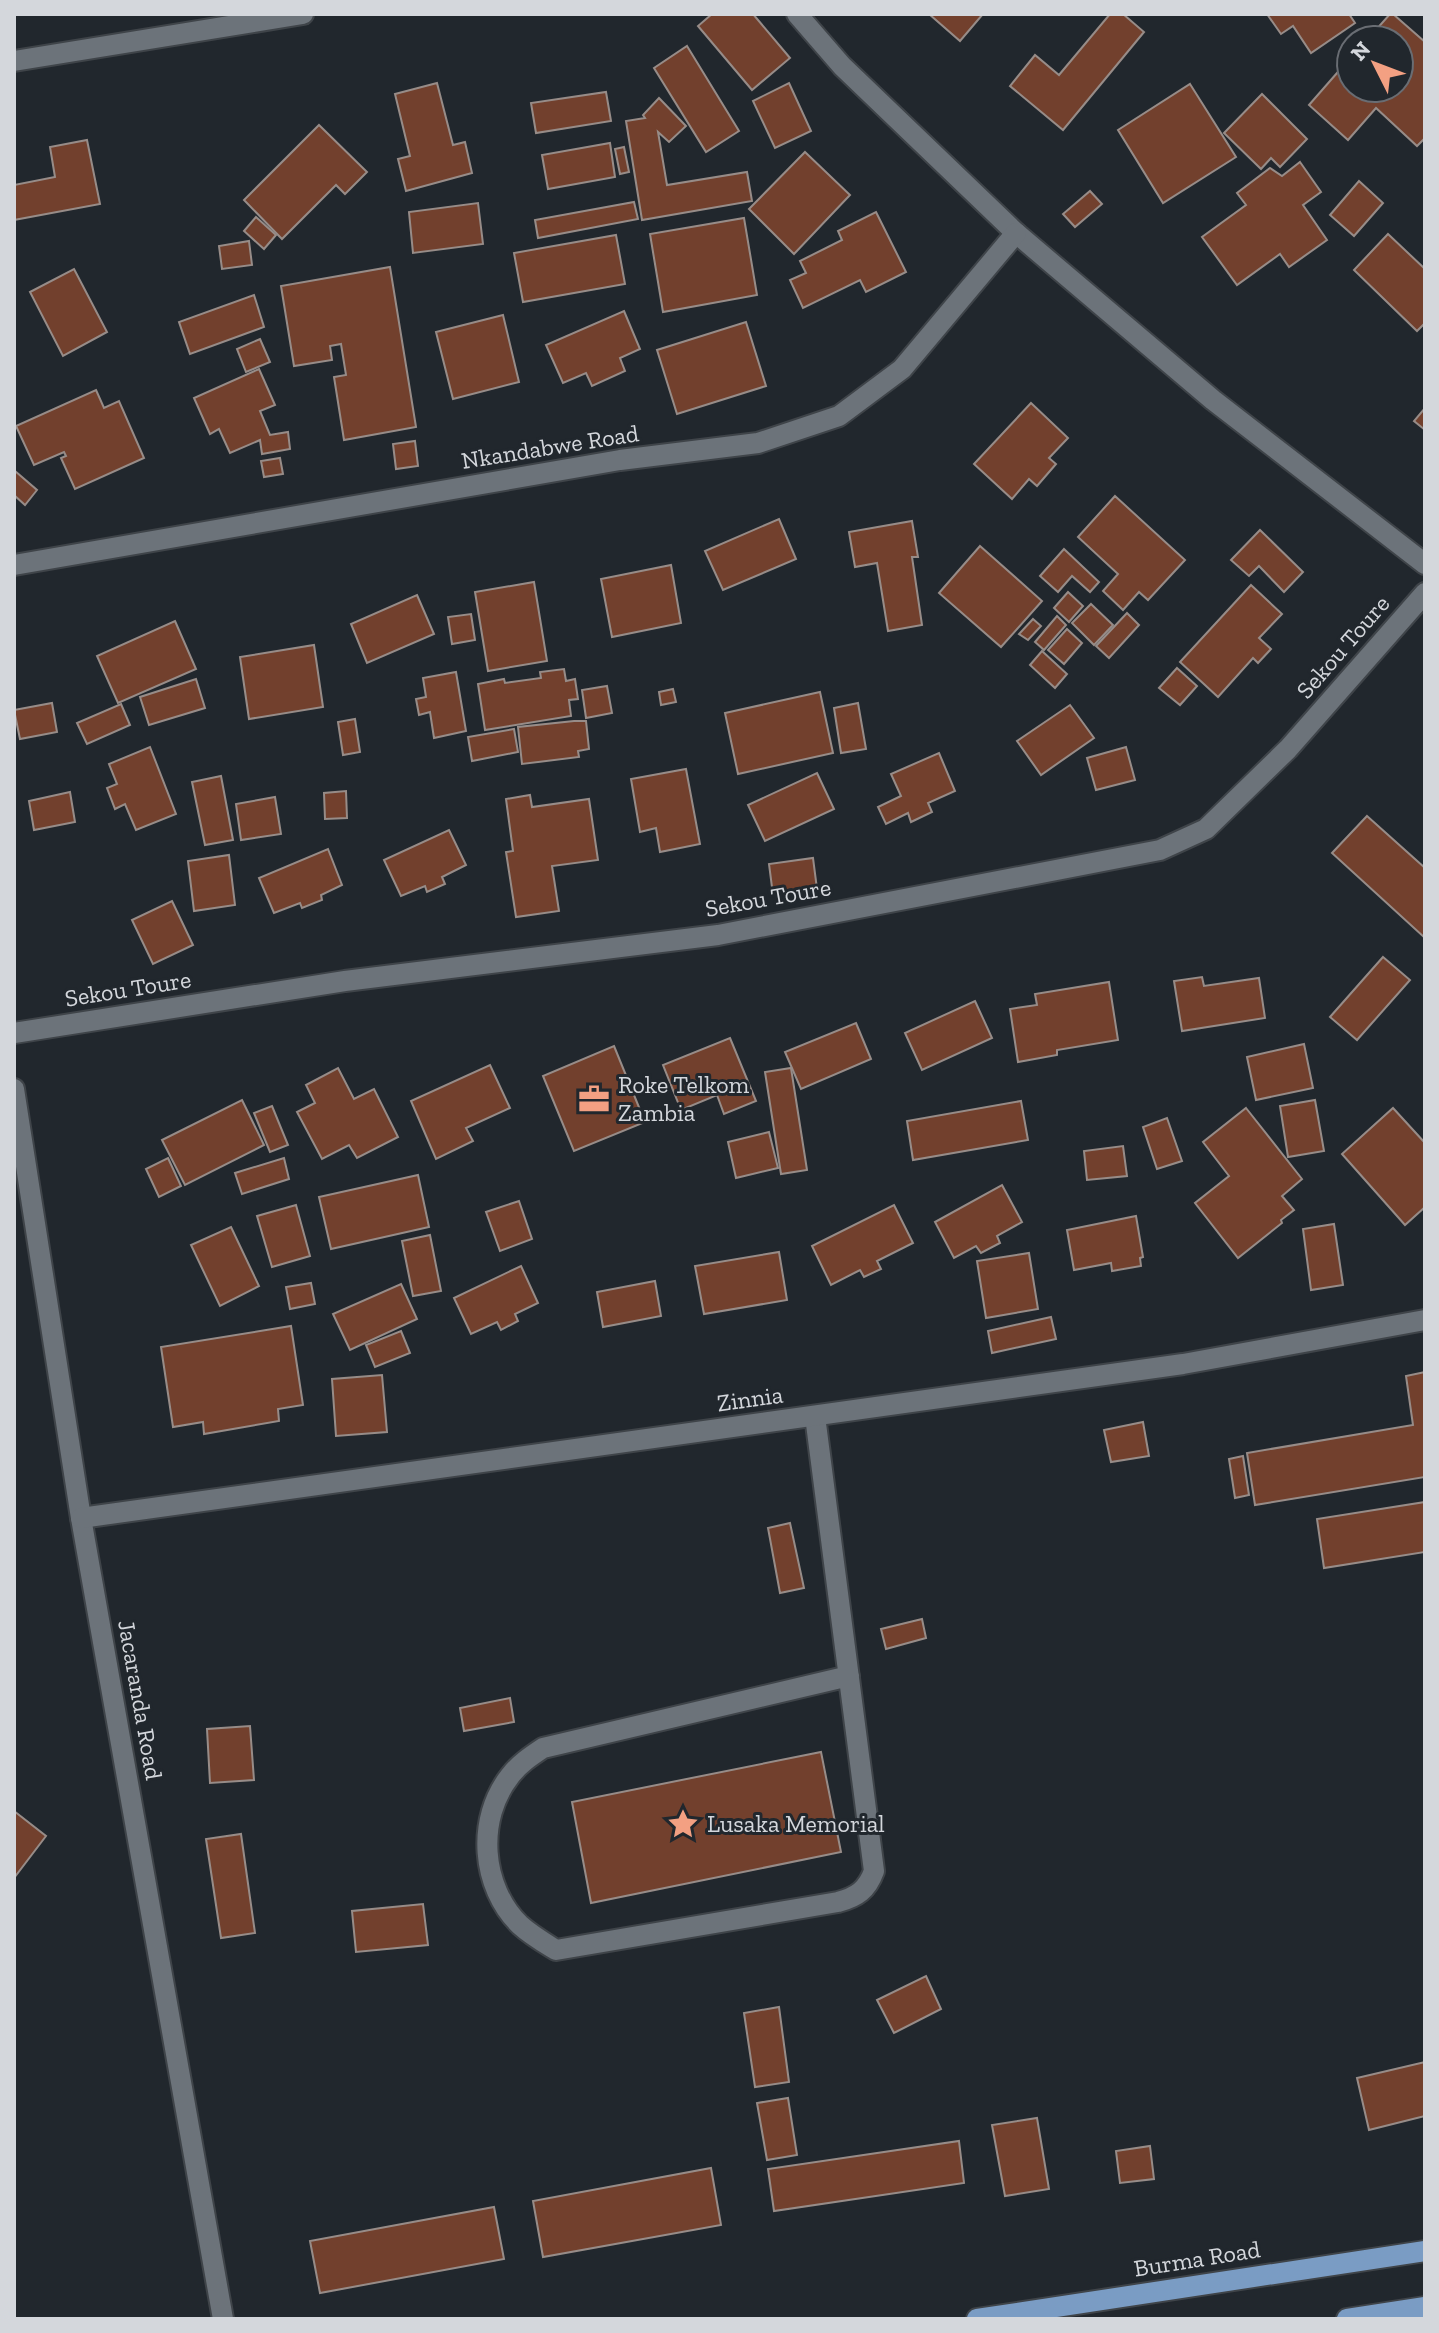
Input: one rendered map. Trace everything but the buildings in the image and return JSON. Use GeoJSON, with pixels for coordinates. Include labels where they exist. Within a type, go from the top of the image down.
{"type":"FeatureCollection","features":[{"type":"Feature","properties":{"kind":"main road","name":"Burma Road"},"geometry":{"type":"LineString","coordinates":[[977,2319],[1425,2251]]}},
{"type":"Feature","properties":{"kind":"main road"},"geometry":{"type":"LineString","coordinates":[[1347,2319],[1425,2307]]}},
{"type":"Feature","properties":{"kind":"street"},"geometry":{"type":"LineString","coordinates":[[14,61],[303,14]]}},
{"type":"Feature","properties":{"kind":"street"},"geometry":{"type":"LineString","coordinates":[[797,14],[842,66],[1016,233],[1213,400],[1425,564]]}},
{"type":"Feature","properties":{"kind":"street","name":"Nkandabwe Road"},"geometry":{"type":"LineString","coordinates":[[14,565],[620,460],[758,443],[839,416],[902,369],[1016,233]]}},
{"type":"Feature","properties":{"kind":"street","name":"Sekou Toure"},"geometry":{"type":"LineString","coordinates":[[14,1033],[345,981],[718,935],[1160,850],[1206,829],[1288,749],[1425,593]]}},
{"type":"Feature","properties":{"kind":"street","name":"Jacaranda Road"},"geometry":{"type":"LineString","coordinates":[[14,1089],[81,1518],[223,2319]]}},
{"type":"Feature","properties":{"kind":"street","name":"Zinnia"},"geometry":{"type":"LineString","coordinates":[[81,1518],[1183,1364],[1425,1320]]}},
{"type":"Feature","properties":{"kind":"street"},"geometry":{"type":"LineString","coordinates":[[815,1416],[849,1676],[874,1871],[865,1889],[853,1898],[556,1950],[518,1923],[504,1905],[488,1861],[490,1817],[509,1777],[543,1748],[849,1676]]}},
{"type":"Feature","properties":{"kind":"place","name":"Roke Telkom Zambia"},"geometry":{"type":"Point","coordinates":[594,1099]}},
{"type":"Feature","properties":{"kind":"place","name":"Lusaka Memorial"},"geometry":{"type":"Point","coordinates":[683,1824]}}]}
